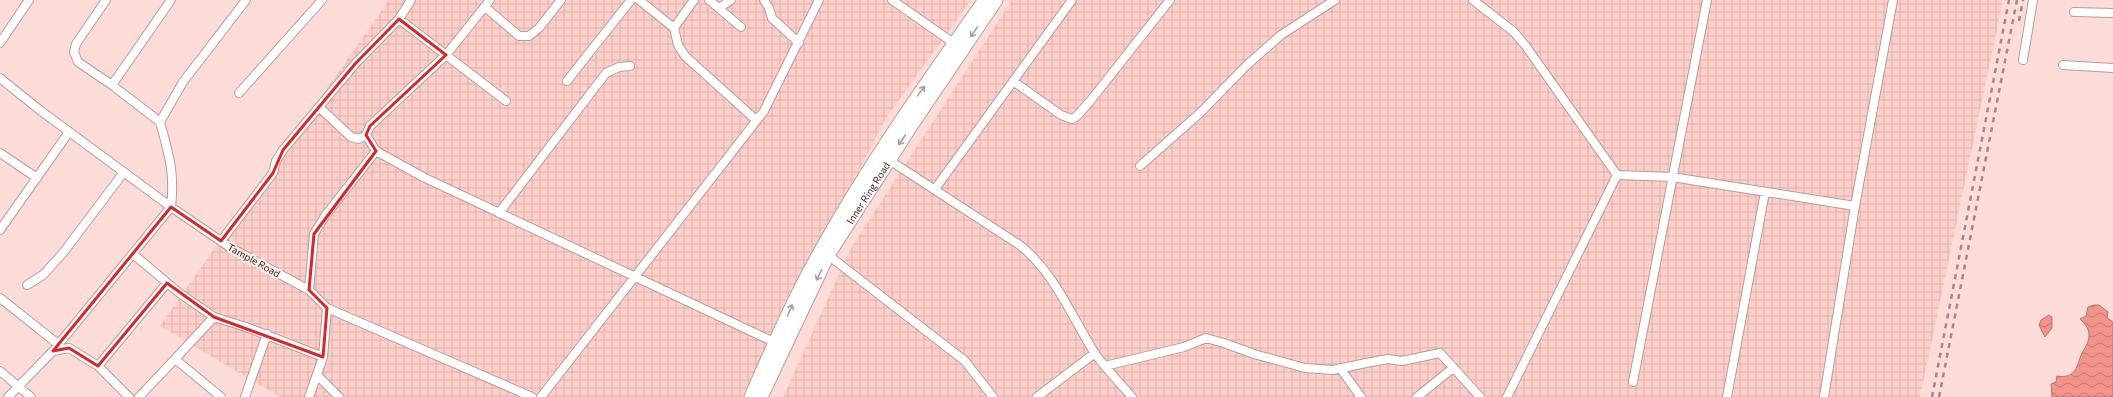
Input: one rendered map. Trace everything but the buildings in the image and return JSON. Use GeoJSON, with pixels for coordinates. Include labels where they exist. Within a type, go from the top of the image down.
{"type":"FeatureCollection","features":[{"type":"Feature","properties":{"kind":"main road","name":"Inner Ring Road"},"geometry":{"type":"LineString","coordinates":[[751,397],[794,303],[915,100],[984,0]]}},
{"type":"Feature","properties":{"kind":"main road","name":"Inner Ring Road"},"geometry":{"type":"LineString","coordinates":[[762,397],[824,254],[996,0]]}},
{"type":"Feature","properties":{"kind":"street"},"geometry":{"type":"LineString","coordinates":[[0,43],[29,0]]}},
{"type":"Feature","properties":{"kind":"street"},"geometry":{"type":"LineString","coordinates":[[8,397],[56,347],[171,207],[174,183],[170,159],[160,122],[112,85],[78,62],[74,52],[76,44],[106,0]]}},
{"type":"Feature","properties":{"kind":"street"},"geometry":{"type":"LineString","coordinates":[[112,85],[171,0]]}},
{"type":"Feature","properties":{"kind":"street"},"geometry":{"type":"LineString","coordinates":[[160,122],[184,82],[246,0]]}},
{"type":"Feature","properties":{"kind":"street"},"geometry":{"type":"LineString","coordinates":[[239,93],[322,0]]}},
{"type":"Feature","properties":{"kind":"street"},"geometry":{"type":"LineString","coordinates":[[221,241],[270,178],[276,160],[283,150],[355,64],[400,19],[411,0]]}},
{"type":"Feature","properties":{"kind":"street"},"geometry":{"type":"LineString","coordinates":[[319,107],[351,137],[359,139],[366,135],[370,126],[446,55],[490,0]]}},
{"type":"Feature","properties":{"kind":"street"},"geometry":{"type":"LineString","coordinates":[[485,7],[520,36],[529,36],[539,28],[561,0]]}},
{"type":"Feature","properties":{"kind":"street"},"geometry":{"type":"LineString","coordinates":[[567,81],[631,0]]}},
{"type":"Feature","properties":{"kind":"street"},"geometry":{"type":"LineString","coordinates":[[639,0],[674,28],[678,45],[685,56],[756,120]]}},
{"type":"Feature","properties":{"kind":"street"},"geometry":{"type":"LineString","coordinates":[[674,28],[694,0]]}},
{"type":"Feature","properties":{"kind":"street"},"geometry":{"type":"LineString","coordinates":[[709,0],[741,27]]}},
{"type":"Feature","properties":{"kind":"street"},"geometry":{"type":"LineString","coordinates":[[719,8],[731,0]]}},
{"type":"Feature","properties":{"kind":"street"},"geometry":{"type":"LineString","coordinates":[[764,0],[769,8],[772,18],[799,43]]}},
{"type":"Feature","properties":{"kind":"street"},"geometry":{"type":"LineString","coordinates":[[541,397],[764,111],[819,0]]}},
{"type":"Feature","properties":{"kind":"street"},"geometry":{"type":"LineString","coordinates":[[892,0],[955,44]]}},
{"type":"Feature","properties":{"kind":"street"},"geometry":{"type":"LineString","coordinates":[[936,189],[1072,0]]}},
{"type":"Feature","properties":{"kind":"street"},"geometry":{"type":"LineString","coordinates":[[1013,81],[1061,115],[1072,119],[1082,111],[1170,0]]}},
{"type":"Feature","properties":{"kind":"street"},"geometry":{"type":"LineString","coordinates":[[1140,166],[1200,113],[1247,65],[1281,35],[1335,0]]}},
{"type":"Feature","properties":{"kind":"street"},"geometry":{"type":"LineString","coordinates":[[1473,0],[1514,32],[1525,45],[1616,175]]}},
{"type":"Feature","properties":{"kind":"street"},"geometry":{"type":"LineString","coordinates":[[1633,382],[1707,0]]}},
{"type":"Feature","properties":{"kind":"street"},"geometry":{"type":"LineString","coordinates":[[1824,397],[1855,206],[1893,0]]}},
{"type":"Feature","properties":{"kind":"street"},"geometry":{"type":"LineString","coordinates":[[2022,60],[2033,0]]}},
{"type":"Feature","properties":{"kind":"street"},"geometry":{"type":"LineString","coordinates":[[2074,12],[2113,13]]}},
{"type":"Feature","properties":{"kind":"street"},"geometry":{"type":"LineString","coordinates":[[400,19],[506,101]]}},
{"type":"Feature","properties":{"kind":"street"},"geometry":{"type":"LineString","coordinates":[[2063,65],[2113,68]]}},
{"type":"Feature","properties":{"kind":"street"},"geometry":{"type":"LineString","coordinates":[[499,213],[606,73],[619,67],[630,66]]}},
{"type":"Feature","properties":{"kind":"street","name":"Tample Road"},"geometry":{"type":"LineString","coordinates":[[0,78],[69,132],[171,207],[221,241],[309,290],[327,308],[532,397]]}},
{"type":"Feature","properties":{"kind":"street"},"geometry":{"type":"LineString","coordinates":[[0,230],[69,132]]}},
{"type":"Feature","properties":{"kind":"street"},"geometry":{"type":"LineString","coordinates":[[366,135],[376,151],[423,177],[776,343]]}},
{"type":"Feature","properties":{"kind":"street"},"geometry":{"type":"LineString","coordinates":[[309,290],[314,234],[325,216],[376,151]]}},
{"type":"Feature","properties":{"kind":"street"},"geometry":{"type":"LineString","coordinates":[[0,153],[37,178]]}},
{"type":"Feature","properties":{"kind":"street"},"geometry":{"type":"LineString","coordinates":[[889,160],[936,189],[1035,257],[1047,271],[1095,353],[1132,397]]}},
{"type":"Feature","properties":{"kind":"street"},"geometry":{"type":"LineString","coordinates":[[27,285],[43,275],[63,253],[124,172]]}},
{"type":"Feature","properties":{"kind":"street"},"geometry":{"type":"LineString","coordinates":[[1616,175],[1672,177],[1855,206]]}},
{"type":"Feature","properties":{"kind":"street"},"geometry":{"type":"LineString","coordinates":[[1507,397],[1616,175]]}},
{"type":"Feature","properties":{"kind":"street"},"geometry":{"type":"LineString","coordinates":[[1727,397],[1765,192]]}},
{"type":"Feature","properties":{"kind":"street"},"geometry":{"type":"LineString","coordinates":[[133,254],[167,283],[214,317],[266,334],[323,357]]}},
{"type":"Feature","properties":{"kind":"street"},"geometry":{"type":"LineString","coordinates":[[824,254],[965,361],[994,397]]}},
{"type":"Feature","properties":{"kind":"street"},"geometry":{"type":"LineString","coordinates":[[98,366],[167,283]]}},
{"type":"Feature","properties":{"kind":"street"},"geometry":{"type":"LineString","coordinates":[[0,298],[56,347],[69,348],[98,366],[129,397]]}},
{"type":"Feature","properties":{"kind":"street"},"geometry":{"type":"LineString","coordinates":[[309,397],[318,376],[323,357],[327,308]]}},
{"type":"Feature","properties":{"kind":"street"},"geometry":{"type":"LineString","coordinates":[[139,397],[214,317]]}},
{"type":"Feature","properties":{"kind":"street"},"geometry":{"type":"LineString","coordinates":[[245,397],[266,334]]}},
{"type":"Feature","properties":{"kind":"street"},"geometry":{"type":"LineString","coordinates":[[1105,366],[1184,347],[1206,338],[1224,342],[1254,354],[1305,368],[1333,370],[1388,359],[1402,361],[1440,353],[1480,397]]}},
{"type":"Feature","properties":{"kind":"street"},"geometry":{"type":"LineString","coordinates":[[1037,397],[1095,353]]}},
{"type":"Feature","properties":{"kind":"street"},"geometry":{"type":"LineString","coordinates":[[175,359],[221,397]]}},
{"type":"Feature","properties":{"kind":"street"},"geometry":{"type":"LineString","coordinates":[[1340,368],[1361,397]]}},
{"type":"Feature","properties":{"kind":"street"},"geometry":{"type":"LineString","coordinates":[[1417,397],[1453,368]]}},
{"type":"Feature","properties":{"kind":"street"},"geometry":{"type":"LineString","coordinates":[[0,371],[31,397]]}},
{"type":"Feature","properties":{"kind":"street"},"geometry":{"type":"LineString","coordinates":[[318,376],[338,397]]}},
{"type":"Feature","properties":{"kind":"highlighted area"},"geometry":{"type":"Polygon","coordinates":[[[399,19],[446,55],[370,126],[366,135],[376,151],[314,234],[309,290],[327,308],[323,357],[214,317],[167,283],[98,366],[69,348],[53,351],[171,207],[221,241],[273,173],[283,150],[355,64],[399,19]]]}},
{"type":"Feature","properties":{"kind":"shaded area"},"geometry":{"type":"Polygon","coordinates":[[[389,0],[971,0],[886,118],[743,397],[280,397],[160,326],[389,0]]]}},
{"type":"Feature","properties":{"kind":"shaded area"},"geometry":{"type":"Polygon","coordinates":[[[1012,0],[2003,0],[1920,397],[783,397],[851,248],[1012,0]]]}},
{"type":"Feature","properties":{"kind":"water"},"geometry":{"type":"Polygon","coordinates":[[[2099,305],[2108,312],[2107,318],[2113,322],[2113,397],[2052,397],[2051,384],[2056,382],[2057,376],[2068,376],[2077,367],[2089,338],[2089,332],[2085,324],[2080,319],[2086,316],[2088,307],[2099,305]]]}},
{"type":"Feature","properties":{"kind":"water"},"geometry":{"type":"Polygon","coordinates":[[[2049,315],[2052,317],[2052,328],[2045,337],[2039,325],[2041,320],[2049,315]]]}},
{"type":"Feature","properties":{"kind":"railway"},"geometry":{"type":"LineString","coordinates":[[1932,397],[2009,0]]}},
{"type":"Feature","properties":{"kind":"railway"},"geometry":{"type":"LineString","coordinates":[[1939,397],[2017,0]]}},
{"type":"Feature","properties":{"kind":"railway"},"geometry":{"type":"LineString","coordinates":[[2019,21],[2023,0]]}}]}
